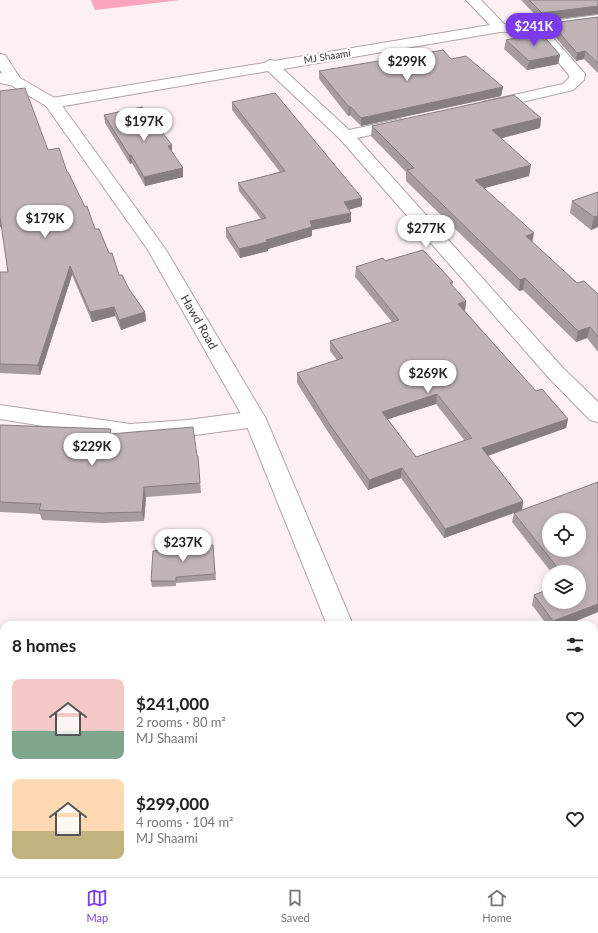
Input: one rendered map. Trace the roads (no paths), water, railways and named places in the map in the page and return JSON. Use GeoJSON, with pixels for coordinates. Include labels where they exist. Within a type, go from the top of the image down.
{"type":"FeatureCollection","features":[{"type":"Feature","properties":{"kind":"street"},"geometry":{"type":"LineString","coordinates":[[473,0],[500,28]]}},
{"type":"Feature","properties":{"kind":"street","name":"MJ Shaami"},"geometry":{"type":"LineString","coordinates":[[52,103],[270,65],[500,28],[536,27],[598,18]]}},
{"type":"Feature","properties":{"kind":"street"},"geometry":{"type":"LineString","coordinates":[[476,107],[568,87],[576,80],[578,74],[536,27]]}},
{"type":"Feature","properties":{"kind":"street","name":"Hawd Road"},"geometry":{"type":"LineString","coordinates":[[0,58],[7,80],[52,103],[156,250],[255,419],[338,621]]}},
{"type":"Feature","properties":{"kind":"street"},"geometry":{"type":"LineString","coordinates":[[270,65],[346,136],[555,372],[598,415]]}},
{"type":"Feature","properties":{"kind":"street"},"geometry":{"type":"LineString","coordinates":[[346,136],[415,121]]}},
{"type":"Feature","properties":{"kind":"street"},"geometry":{"type":"LineString","coordinates":[[0,412],[130,432],[188,428],[255,419]]}}]}
